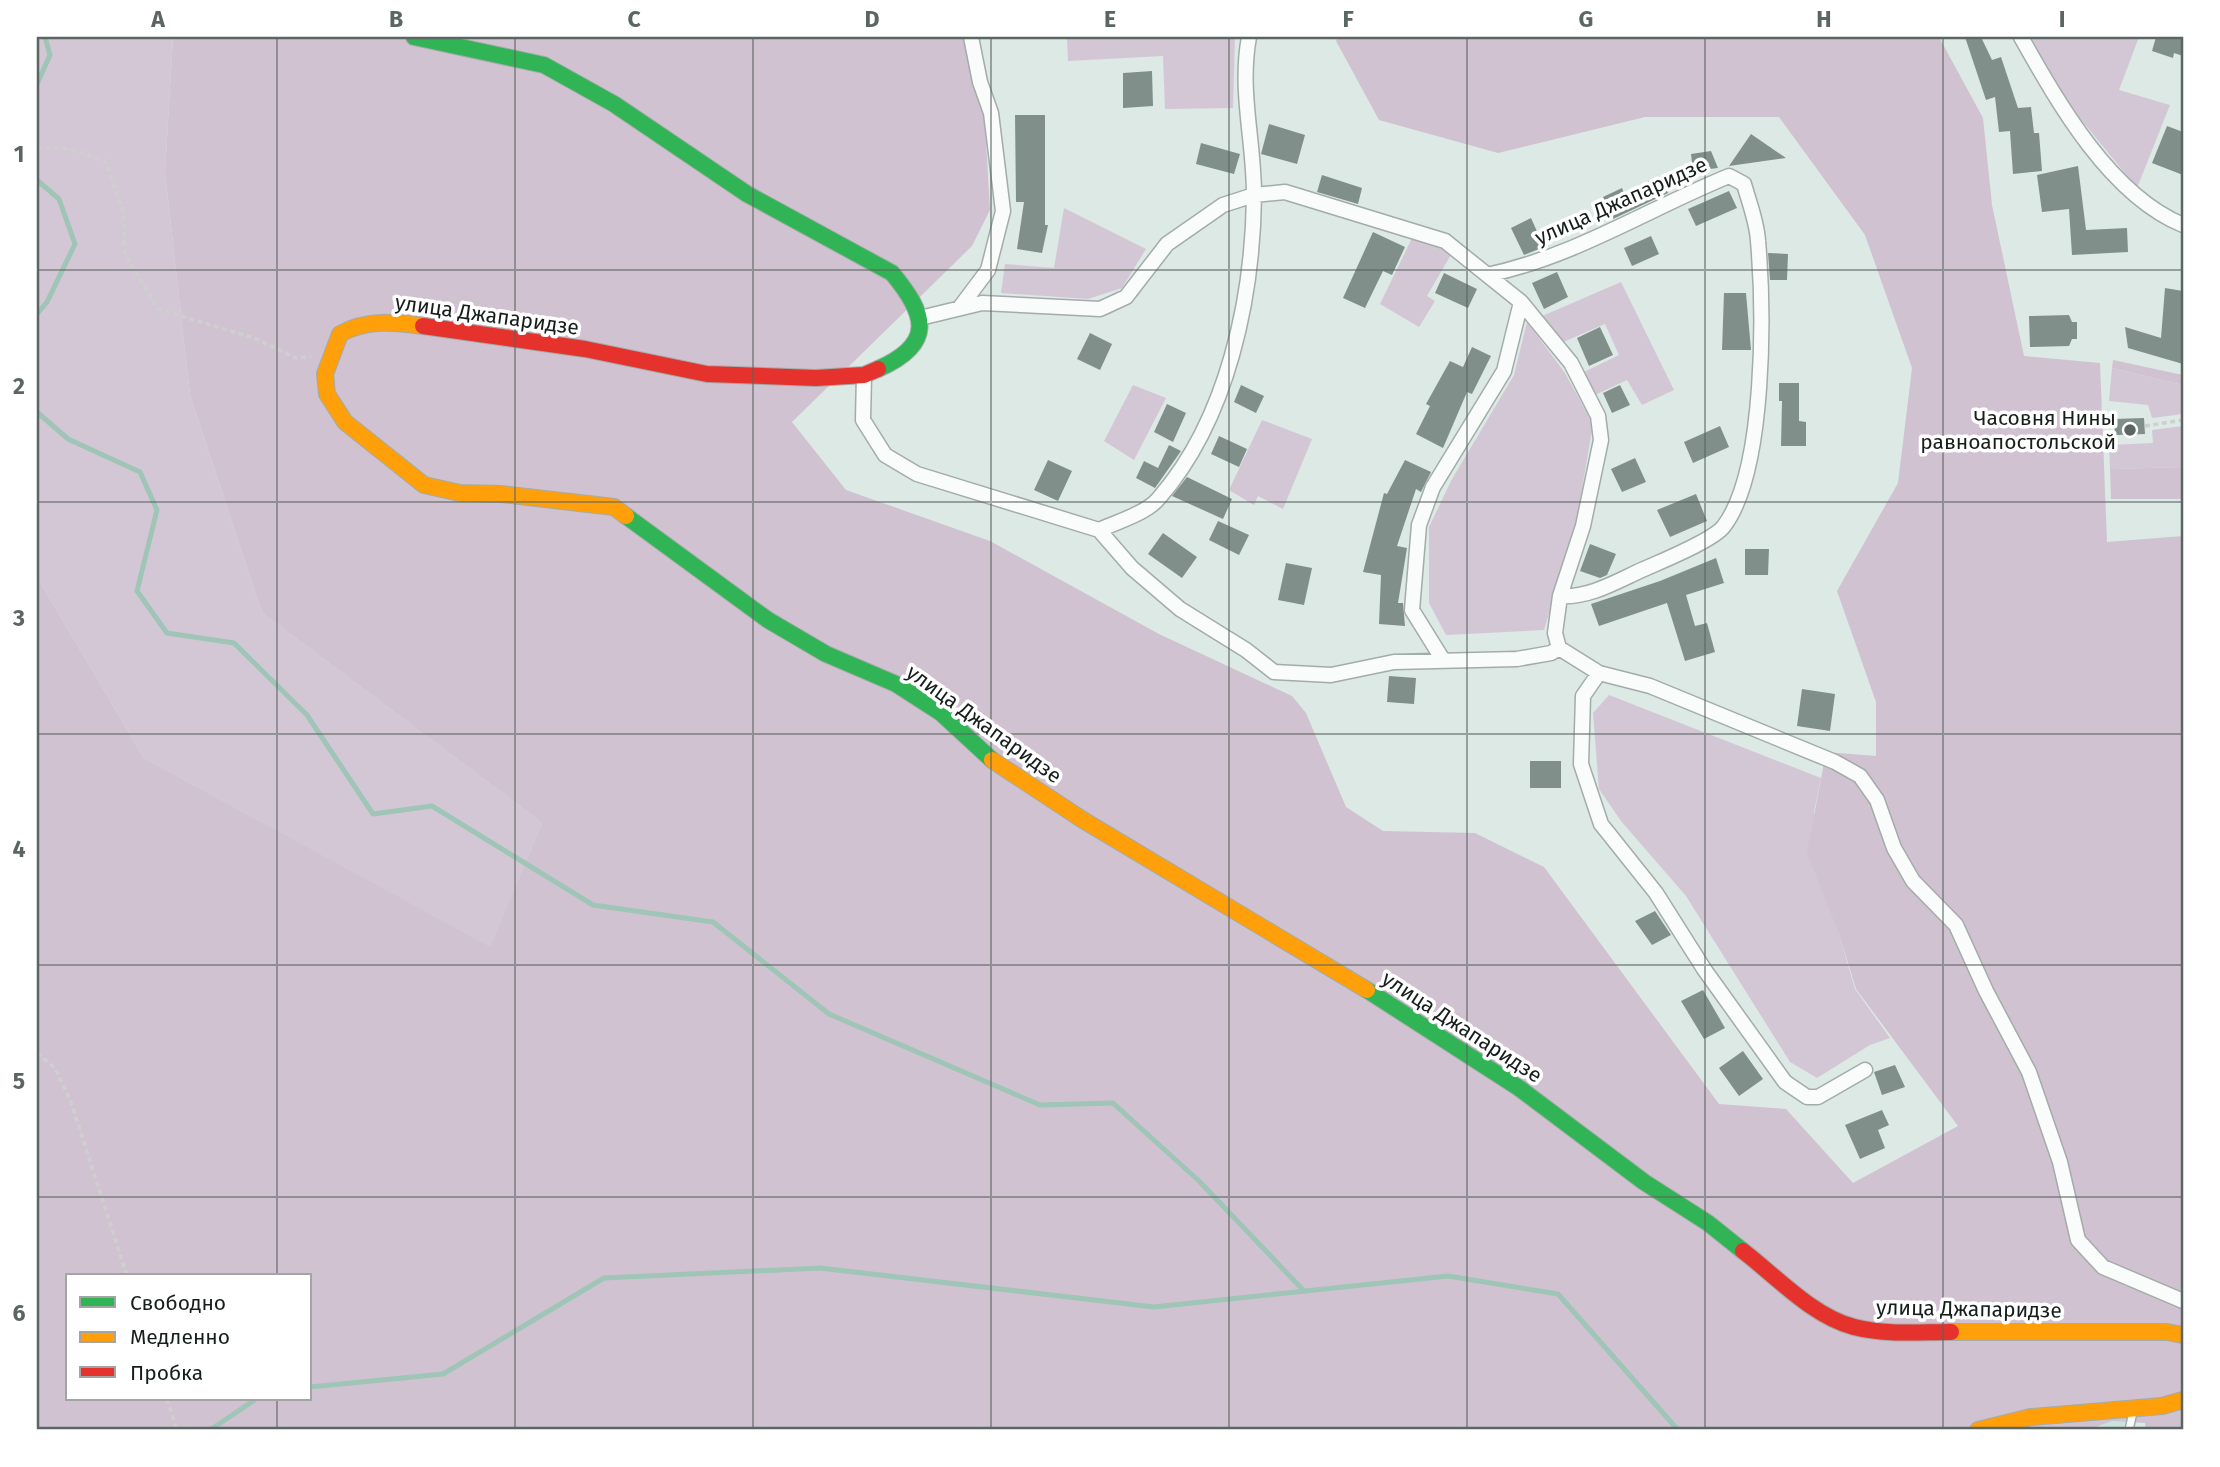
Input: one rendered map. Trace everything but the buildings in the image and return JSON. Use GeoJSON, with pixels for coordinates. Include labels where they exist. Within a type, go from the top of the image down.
{"type":"FeatureCollection","features":[{"type":"Feature","properties":{"kind":"street"},"geometry":{"type":"LineString","coordinates":[[414,37],[544,65],[584,87],[747,194],[892,273],[908,292],[920,318],[982,303],[1100,309],[1126,297],[1167,244],[1223,205],[1254,195],[1285,192],[1445,241],[1521,302],[1571,363],[1598,416],[1601,440],[1583,526],[1560,596],[1555,633],[1559,648],[1599,673],[1650,686],[1835,762],[1860,776],[1877,800],[1894,848],[1913,881],[1956,925],[1986,991],[2029,1072],[2060,1161],[2078,1240],[2103,1266],[2183,1301]]}},
{"type":"Feature","properties":{"kind":"street"},"geometry":{"type":"LineString","coordinates":[[961,306],[988,270],[1003,211],[991,113],[980,82],[971,37]]}},
{"type":"Feature","properties":{"kind":"street"},"geometry":{"type":"LineString","coordinates":[[1099,530],[1158,500],[1200,438],[1234,351],[1248,281],[1254,195],[1243,69],[1249,37]]}},
{"type":"Feature","properties":{"kind":"street"},"geometry":{"type":"LineString","coordinates":[[2021,37],[2061,109],[2131,192],[2183,225]]}},
{"type":"Feature","properties":{"kind":"street","name":"улица Джапаридзе"},"geometry":{"type":"LineString","coordinates":[[1487,275],[1519,268],[1581,246],[1729,176],[1744,184],[1758,237],[1763,341],[1749,466],[1739,497],[1723,528],[1682,551],[1580,597],[1560,596]]}},
{"type":"Feature","properties":{"kind":"street"},"geometry":{"type":"LineString","coordinates":[[1443,660],[1412,610],[1419,525],[1433,487],[1504,371],[1521,302]]}},
{"type":"Feature","properties":{"kind":"street","name":"улица Джапаридзе"},"geometry":{"type":"LineString","coordinates":[[920,318],[919,337],[903,358],[864,375],[816,378],[707,374],[585,349],[385,321],[354,327],[340,334],[325,374],[327,394],[345,422],[424,485],[460,493],[501,494],[614,507],[768,620],[826,654],[896,684],[941,713],[989,758],[1083,820],[1424,1024],[1519,1088],[1644,1182],[1708,1223],[1826,1316],[1854,1327],[1886,1332],[2167,1332],[2183,1335]]}},
{"type":"Feature","properties":{"kind":"street"},"geometry":{"type":"LineString","coordinates":[[864,375],[863,420],[885,455],[917,474],[1099,530],[1132,568],[1180,609],[1246,650],[1274,672],[1331,675],[1394,662],[1517,659],[1551,653],[1559,648]]}},
{"type":"Feature","properties":{"kind":"street"},"geometry":{"type":"LineString","coordinates":[[1599,673],[1583,696],[1581,764],[1601,824],[1656,893],[1704,970],[1785,1082],[1807,1097],[1818,1097],[1865,1070]]}},
{"type":"Feature","properties":{"kind":"street"},"geometry":{"type":"LineString","coordinates":[[1978,1430],[2031,1418],[2134,1408],[2163,1408],[2183,1399]]}},
{"type":"Feature","properties":{"kind":"lane"},"geometry":{"type":"LineString","coordinates":[[2129,1430],[2134,1408]]}},
{"type":"Feature","properties":{"kind":"path"},"geometry":{"type":"LineString","coordinates":[[37,148],[72,149],[105,161],[123,210],[125,254],[158,309],[254,338],[296,358],[331,357]]}},
{"type":"Feature","properties":{"kind":"path"},"geometry":{"type":"LineString","coordinates":[[2145,426],[2183,420]]}},
{"type":"Feature","properties":{"kind":"path"},"geometry":{"type":"LineString","coordinates":[[37,1054],[55,1068],[71,1102],[126,1274]]}},
{"type":"Feature","properties":{"kind":"path"},"geometry":{"type":"LineString","coordinates":[[167,1400],[177,1430]]}},
{"type":"Feature","properties":{"kind":"shaded area"},"geometry":{"type":"Polygon","coordinates":[[[37,37],[173,37],[165,172],[190,395],[262,613],[542,823],[490,948],[144,758],[37,577],[37,37]]]}},
{"type":"Feature","properties":{"kind":"shaded area"},"geometry":{"type":"Polygon","coordinates":[[[173,37],[971,37],[982,74],[990,210],[972,246],[792,422],[846,490],[990,541],[1159,634],[1292,696],[1306,713],[1346,807],[1383,831],[1475,833],[1544,867],[1719,1104],[1786,1109],[1853,1183],[1958,1126],[1856,989],[1839,934],[1807,853],[1826,752],[1876,756],[1876,702],[1837,591],[1898,483],[1912,368],[1865,235],[1779,117],[1645,117],[1498,153],[1379,120],[1336,41],[1338,37],[1939,37],[1983,118],[1992,205],[2024,356],[2100,363],[2107,542],[2183,536],[2183,1430],[2146,1430],[2145,1423],[2112,1421],[2088,1430],[37,1430],[37,577],[144,758],[490,947],[542,823],[262,613],[190,395],[165,172],[173,37]]]}},
{"type":"Feature","properties":{"kind":"shaded area"},"geometry":{"type":"Polygon","coordinates":[[[1067,37],[1235,37],[1233,108],[1165,109],[1163,56],[1068,61],[1067,37]]]}},
{"type":"Feature","properties":{"kind":"shaded area"},"geometry":{"type":"Polygon","coordinates":[[[2029,37],[2139,37],[2119,90],[2170,105],[2137,188],[2065,100],[2029,37]]]}},
{"type":"Feature","properties":{"kind":"shaded area"},"geometry":{"type":"Polygon","coordinates":[[[1064,208],[1146,249],[1122,288],[1088,299],[1001,293],[1005,264],[1054,268],[1064,208]]]}},
{"type":"Feature","properties":{"kind":"shaded area"},"geometry":{"type":"Polygon","coordinates":[[[1413,236],[1452,253],[1427,296],[1435,301],[1419,327],[1380,304],[1413,236]]]}},
{"type":"Feature","properties":{"kind":"shaded area"},"geometry":{"type":"Polygon","coordinates":[[[1621,282],[1674,390],[1642,405],[1627,380],[1593,396],[1582,373],[1619,355],[1605,324],[1561,343],[1540,317],[1621,282]]]}},
{"type":"Feature","properties":{"kind":"shaded area"},"geometry":{"type":"Polygon","coordinates":[[[1527,322],[1565,373],[1593,424],[1576,524],[1544,630],[1446,635],[1429,603],[1429,527],[1452,479],[1514,375],[1527,322]]]}},
{"type":"Feature","properties":{"kind":"shaded area"},"geometry":{"type":"Polygon","coordinates":[[[2113,360],[2183,375],[2183,385],[2112,368],[2113,360]]]}},
{"type":"Feature","properties":{"kind":"shaded area"},"geometry":{"type":"Polygon","coordinates":[[[2112,368],[2183,385],[2183,414],[2152,418],[2148,405],[2109,401],[2112,368]]]}},
{"type":"Feature","properties":{"kind":"shaded area"},"geometry":{"type":"Polygon","coordinates":[[[1133,385],[1166,398],[1134,460],[1104,441],[1133,385]]]}},
{"type":"Feature","properties":{"kind":"shaded area"},"geometry":{"type":"Polygon","coordinates":[[[1262,420],[1312,439],[1283,509],[1258,496],[1254,505],[1229,490],[1262,420]]]}},
{"type":"Feature","properties":{"kind":"shaded area"},"geometry":{"type":"Polygon","coordinates":[[[2183,426],[2183,467],[2110,469],[2109,445],[2153,443],[2152,430],[2183,426]]]}},
{"type":"Feature","properties":{"kind":"shaded area"},"geometry":{"type":"Polygon","coordinates":[[[2183,467],[2183,499],[2111,499],[2110,469],[2183,467]]]}},
{"type":"Feature","properties":{"kind":"shaded area"},"geometry":{"type":"Polygon","coordinates":[[[1609,695],[1821,778],[1814,812],[1839,934],[1855,989],[1890,1038],[1870,1045],[1817,1078],[1790,1062],[1686,896],[1621,821],[1599,789],[1593,713],[1609,695]]]}},
{"type":"Feature","properties":{"kind":"shaded area"},"geometry":{"type":"Polygon","coordinates":[[[2112,1421],[2125,1422],[2124,1430],[2088,1430],[2112,1421]]]}},
{"type":"Feature","properties":{"kind":"waterway"},"geometry":{"type":"LineString","coordinates":[[37,84],[50,55],[45,37]]}},
{"type":"Feature","properties":{"kind":"waterway"},"geometry":{"type":"LineString","coordinates":[[37,180],[59,199],[75,244],[47,302],[37,314]]}},
{"type":"Feature","properties":{"kind":"waterway"},"geometry":{"type":"LineString","coordinates":[[37,412],[68,439],[140,472],[157,510],[137,591],[167,633],[234,643],[307,715],[373,814],[432,806],[593,905],[713,922],[829,1014],[1040,1105],[1113,1103],[1199,1181],[1304,1291]]}},
{"type":"Feature","properties":{"kind":"waterway"},"geometry":{"type":"LineString","coordinates":[[312,1387],[443,1374],[604,1278],[820,1268],[1154,1307],[1448,1276],[1558,1294],[1678,1430]]}},
{"type":"Feature","properties":{"kind":"waterway"},"geometry":{"type":"LineString","coordinates":[[210,1430],[255,1400]]}},
{"type":"Feature","properties":{"kind":"traffic: fast"},"geometry":{"type":"LineString","coordinates":[[414,37],[544,65],[614,104],[747,194],[892,273],[913,302],[920,327],[917,339],[909,349],[878,369]]}},
{"type":"Feature","properties":{"kind":"traffic: fast"},"geometry":{"type":"LineString","coordinates":[[626,516],[768,620],[826,654],[896,684],[941,713],[992,760]]}},
{"type":"Feature","properties":{"kind":"traffic: fast"},"geometry":{"type":"LineString","coordinates":[[1367,990],[1519,1088],[1644,1182],[1708,1223],[1743,1251]]}},
{"type":"Feature","properties":{"kind":"traffic: slow"},"geometry":{"type":"LineString","coordinates":[[423,326],[370,324],[340,334],[325,374],[327,394],[345,422],[424,485],[460,493],[501,494],[614,507],[626,516]]}},
{"type":"Feature","properties":{"kind":"traffic: slow"},"geometry":{"type":"LineString","coordinates":[[992,760],[1083,820],[1367,990]]}},
{"type":"Feature","properties":{"kind":"traffic: slow"},"geometry":{"type":"LineString","coordinates":[[1951,1332],[2167,1332],[2183,1335]]}},
{"type":"Feature","properties":{"kind":"traffic: slow"},"geometry":{"type":"LineString","coordinates":[[1978,1430],[2031,1417],[2162,1406],[2183,1400]]}},
{"type":"Feature","properties":{"kind":"traffic: jam"},"geometry":{"type":"LineString","coordinates":[[423,326],[585,349],[707,374],[816,378],[864,375],[878,369]]}},
{"type":"Feature","properties":{"kind":"traffic: jam"},"geometry":{"type":"LineString","coordinates":[[1743,1251],[1795,1295],[1839,1322],[1878,1331],[1951,1332]]}},
{"type":"Feature","properties":{"kind":"place","name":"Часовня Нины равноапостольской"},"geometry":{"type":"Point","coordinates":[2130,430]}}]}
